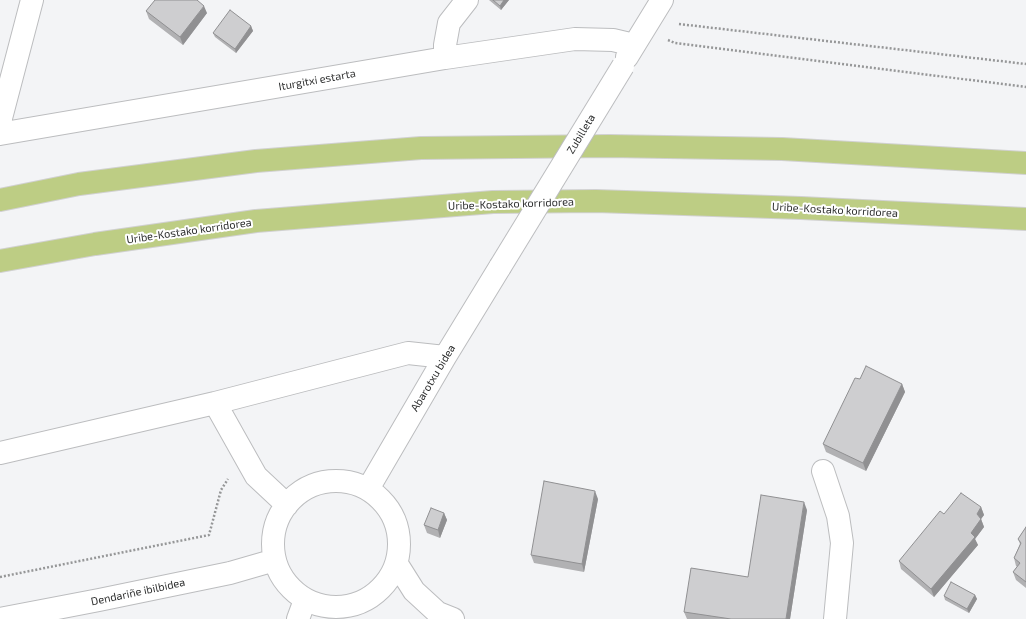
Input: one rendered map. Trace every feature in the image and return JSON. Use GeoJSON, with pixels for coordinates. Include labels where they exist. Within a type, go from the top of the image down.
{"type":"FeatureCollection","features":[{"type":"Feature","properties":{"kind":"highway"},"geometry":{"type":"LineString","coordinates":[[0,200],[80,184],[256,161],[421,148],[609,146],[766,149],[1026,163]]}},
{"type":"Feature","properties":{"kind":"highway","name":"Uribe-Kostako korridorea"},"geometry":{"type":"LineString","coordinates":[[0,261],[95,244],[256,221],[493,202],[604,201],[801,208],[1026,219]]}},
{"type":"Feature","properties":{"kind":"street"},"geometry":{"type":"LineString","coordinates":[[0,122],[32,0]]}},
{"type":"Feature","properties":{"kind":"street"},"geometry":{"type":"LineString","coordinates":[[445,58],[445,45],[449,23],[467,0]]}},
{"type":"Feature","properties":{"kind":"street","name":"Zubilleta"},"geometry":{"type":"LineString","coordinates":[[500,267],[662,0]]}},
{"type":"Feature","properties":{"kind":"street","name":"Iturgitxi estarta"},"geometry":{"type":"LineString","coordinates":[[0,134],[445,58],[575,39],[613,40],[634,45]]}},
{"type":"Feature","properties":{"kind":"street","name":"Abarotxu bidea"},"geometry":{"type":"LineString","coordinates":[[368,489],[445,357],[500,267]]}},
{"type":"Feature","properties":{"kind":"street"},"geometry":{"type":"LineString","coordinates":[[0,453],[215,402],[408,353],[445,357]]}},
{"type":"Feature","properties":{"kind":"street"},"geometry":{"type":"LineString","coordinates":[[215,402],[256,476],[287,505]]}},
{"type":"Feature","properties":{"kind":"street"},"geometry":{"type":"LineString","coordinates":[[823,471],[838,516],[842,543],[835,619]]}},
{"type":"Feature","properties":{"kind":"street"},"geometry":{"type":"LineString","coordinates":[[329,481],[350,482],[368,489],[385,503],[395,522],[400,543],[397,564],[388,581],[375,594],[360,604],[341,608],[323,607],[302,610],[290,588],[278,571],[273,552],[274,532],[281,513],[293,497],[310,486],[329,481]]}},
{"type":"Feature","properties":{"kind":"street","name":"Dendariñe ibilbidea"},"geometry":{"type":"LineString","coordinates":[[0,619],[222,574],[275,560]]}},
{"type":"Feature","properties":{"kind":"street"},"geometry":{"type":"LineString","coordinates":[[397,564],[414,591],[438,613],[453,619]]}},
{"type":"Feature","properties":{"kind":"path"},"geometry":{"type":"LineString","coordinates":[[679,24],[1026,64]]}},
{"type":"Feature","properties":{"kind":"path"},"geometry":{"type":"LineString","coordinates":[[675,43],[1026,87]]}},
{"type":"Feature","properties":{"kind":"path"},"geometry":{"type":"LineString","coordinates":[[0,577],[210,535],[221,490],[230,476],[246,459]]}},
{"type":"Feature","properties":{"kind":"building"},"geometry":{"type":"Polygon","coordinates":[[[155,0],[197,0],[204,6],[180,37],[146,11],[155,0]]]}},
{"type":"Feature","properties":{"kind":"building"},"geometry":{"type":"Polygon","coordinates":[[[493,0],[504,0],[500,6],[493,0]]]}},
{"type":"Feature","properties":{"kind":"building"},"geometry":{"type":"Polygon","coordinates":[[[230,10],[251,26],[235,49],[213,33],[230,10]]]}},
{"type":"Feature","properties":{"kind":"building"},"geometry":{"type":"Polygon","coordinates":[[[866,366],[902,384],[863,463],[823,444],[855,378],[860,379],[866,366]]]}},
{"type":"Feature","properties":{"kind":"building"},"geometry":{"type":"Polygon","coordinates":[[[544,481],[595,491],[582,564],[531,555],[544,481]]]}},
{"type":"Feature","properties":{"kind":"building"},"geometry":{"type":"Polygon","coordinates":[[[961,493],[981,507],[977,514],[981,519],[971,533],[975,537],[931,589],[899,561],[940,511],[944,514],[961,493]]]}},
{"type":"Feature","properties":{"kind":"building"},"geometry":{"type":"Polygon","coordinates":[[[761,495],[804,502],[786,619],[731,619],[684,612],[691,568],[748,577],[761,495]]]}},
{"type":"Feature","properties":{"kind":"building"},"geometry":{"type":"Polygon","coordinates":[[[431,508],[444,513],[438,530],[424,525],[431,508]]]}},
{"type":"Feature","properties":{"kind":"building"},"geometry":{"type":"Polygon","coordinates":[[[1026,527],[1026,582],[1013,572],[1020,563],[1014,558],[1021,543],[1018,539],[1026,527]]]}},
{"type":"Feature","properties":{"kind":"building"},"geometry":{"type":"Polygon","coordinates":[[[951,582],[975,595],[967,609],[944,596],[951,582]]]}}]}
